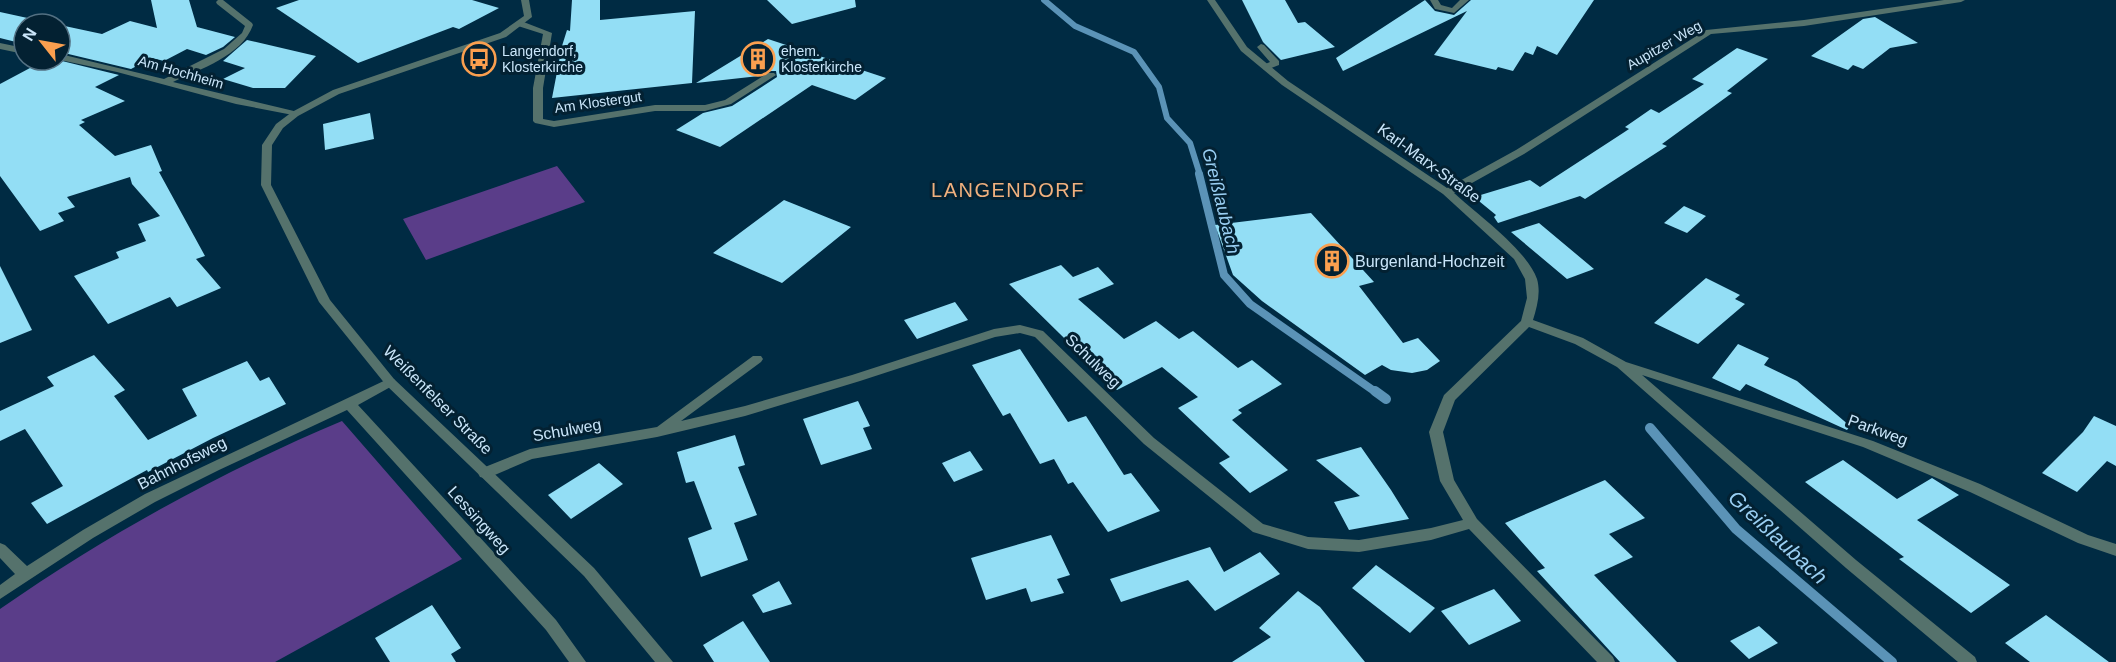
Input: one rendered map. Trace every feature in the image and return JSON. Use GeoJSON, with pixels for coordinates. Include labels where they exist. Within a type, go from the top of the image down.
{"type":"FeatureCollection","features":[{"type":"Feature","properties":{"kind":"street"},"geometry":{"type":"LineString","coordinates":[[520,24],[528,17],[525,0]]}},
{"type":"Feature","properties":{"kind":"street","name":"Karl-Marx-Straße"},"geometry":{"type":"LineString","coordinates":[[1211,0],[1244,49],[1285,83],[1447,192],[1520,257],[1531,279],[1533,298],[1527,322]]}},
{"type":"Feature","properties":{"kind":"street"},"geometry":{"type":"LineString","coordinates":[[1434,0],[1438,7],[1454,11],[1465,0]]}},
{"type":"Feature","properties":{"kind":"street","name":"Aupitzer Weg"},"geometry":{"type":"LineString","coordinates":[[1447,192],[1520,152],[1709,32],[1804,23],[1961,0]]}},
{"type":"Feature","properties":{"kind":"street"},"geometry":{"type":"LineString","coordinates":[[165,82],[225,51],[249,33],[249,25],[220,2]]}},
{"type":"Feature","properties":{"kind":"street","name":"Am Klostergut"},"geometry":{"type":"LineString","coordinates":[[520,24],[536,27],[548,33],[538,88],[538,121],[554,124],[654,108],[705,108],[728,102],[771,75]]}},
{"type":"Feature","properties":{"kind":"street","name":"Weißenfelser Straße"},"geometry":{"type":"LineString","coordinates":[[520,24],[503,35],[336,92],[296,114],[279,126],[267,145],[266,185],[325,302],[390,382],[589,572],[666,662]]}},
{"type":"Feature","properties":{"kind":"street"},"geometry":{"type":"LineString","coordinates":[[1261,47],[1276,63],[1266,67]]}},
{"type":"Feature","properties":{"kind":"street","name":"Am Hochheim"},"geometry":{"type":"LineString","coordinates":[[72,59],[108,66],[223,98],[296,114]]}},
{"type":"Feature","properties":{"kind":"street"},"geometry":{"type":"LineString","coordinates":[[1527,322],[1449,398],[1436,432],[1447,481],[1472,523],[1606,662]]}},
{"type":"Feature","properties":{"kind":"street","name":"Parkweg"},"geometry":{"type":"LineString","coordinates":[[1527,322],[1579,341],[1620,364],[1868,444],[1975,488],[2083,539],[2116,550]]}},
{"type":"Feature","properties":{"kind":"street","name":"Schulweg"},"geometry":{"type":"LineString","coordinates":[[485,473],[530,454],[657,432],[745,411],[994,333],[1020,329],[1039,334],[1149,441],[1258,528],[1308,543],[1359,546],[1431,534],[1472,523]]}},
{"type":"Feature","properties":{"kind":"street","name":"Schulweg"},"geometry":{"type":"LineString","coordinates":[[657,432],[758,359]]}},
{"type":"Feature","properties":{"kind":"street","name":"Parkweg"},"geometry":{"type":"LineString","coordinates":[[1620,364],[1851,564],[1969,662]]}},
{"type":"Feature","properties":{"kind":"street","name":"Bahnhofsweg"},"geometry":{"type":"LineString","coordinates":[[0,593],[25,574],[133,508],[183,482],[350,405],[390,382]]}},
{"type":"Feature","properties":{"kind":"street","name":"Lessingweg"},"geometry":{"type":"LineString","coordinates":[[350,405],[551,625],[578,662]]}},
{"type":"Feature","properties":{"kind":"street"},"geometry":{"type":"LineString","coordinates":[[0,549],[25,574]]}},
{"type":"Feature","properties":{"kind":"shaded area"},"geometry":{"type":"Polygon","coordinates":[[[557,166],[585,202],[426,260],[403,219],[557,166]]]}},
{"type":"Feature","properties":{"kind":"shaded area"},"geometry":{"type":"Polygon","coordinates":[[[342,421],[462,559],[275,662],[0,662],[0,609],[82,555],[166,506],[253,461],[342,421]]]}},
{"type":"Feature","properties":{"kind":"building"},"geometry":{"type":"Polygon","coordinates":[[[151,0],[189,0],[197,27],[235,37],[223,47],[206,55],[187,49],[164,61],[152,58],[131,69],[72,55],[72,28],[102,34],[130,21],[157,28],[151,0]]]}},
{"type":"Feature","properties":{"kind":"building"},"geometry":{"type":"Polygon","coordinates":[[[299,0],[472,0],[499,8],[459,29],[453,27],[358,63],[276,8],[299,0]]]}},
{"type":"Feature","properties":{"kind":"building"},"geometry":{"type":"Polygon","coordinates":[[[572,0],[600,0],[600,20],[695,11],[692,83],[552,98],[562,46],[567,30],[570,31],[572,0]]]}},
{"type":"Feature","properties":{"kind":"building"},"geometry":{"type":"Polygon","coordinates":[[[767,0],[855,0],[856,7],[792,24],[767,0]]]}},
{"type":"Feature","properties":{"kind":"building"},"geometry":{"type":"Polygon","coordinates":[[[1242,0],[1285,0],[1298,23],[1305,22],[1335,47],[1281,60],[1263,42],[1242,0]]]}},
{"type":"Feature","properties":{"kind":"building"},"geometry":{"type":"Polygon","coordinates":[[[1425,0],[1435,11],[1454,15],[1471,0],[1594,0],[1557,55],[1537,46],[1533,55],[1525,52],[1513,71],[1498,67],[1496,70],[1434,55],[1467,11],[1343,71],[1336,58],[1425,0]]]}},
{"type":"Feature","properties":{"kind":"building"},"geometry":{"type":"Polygon","coordinates":[[[0,12],[12,15],[12,41],[0,38],[0,12]]]}},
{"type":"Feature","properties":{"kind":"building"},"geometry":{"type":"Polygon","coordinates":[[[1875,17],[1918,43],[1890,48],[1863,69],[1853,65],[1848,70],[1811,56],[1863,19],[1875,17]]]}},
{"type":"Feature","properties":{"kind":"building"},"geometry":{"type":"Polygon","coordinates":[[[768,39],[886,78],[855,100],[812,85],[720,147],[676,130],[703,113],[732,106],[777,77],[776,71],[768,71],[759,76],[696,83],[768,39]]]}},
{"type":"Feature","properties":{"kind":"building"},"geometry":{"type":"Polygon","coordinates":[[[247,40],[316,56],[285,88],[253,88],[223,79],[245,68],[223,61],[247,40]]]}},
{"type":"Feature","properties":{"kind":"building"},"geometry":{"type":"Polygon","coordinates":[[[1737,48],[1768,59],[1727,91],[1732,93],[1662,144],[1667,146],[1585,199],[1580,196],[1498,223],[1494,217],[1496,215],[1474,197],[1530,180],[1540,187],[1629,129],[1625,127],[1651,109],[1659,113],[1704,84],[1692,79],[1737,48]]]}},
{"type":"Feature","properties":{"kind":"building"},"geometry":{"type":"Polygon","coordinates":[[[72,63],[119,75],[95,87],[125,101],[81,120],[85,122],[79,125],[115,156],[151,145],[162,171],[159,172],[205,256],[196,259],[221,288],[177,307],[170,297],[108,324],[74,276],[119,258],[116,252],[146,241],[138,224],[160,216],[132,184],[130,177],[67,197],[75,207],[58,213],[64,221],[40,231],[0,176],[0,84],[22,72],[72,72],[72,63]]]}},
{"type":"Feature","properties":{"kind":"building"},"geometry":{"type":"Polygon","coordinates":[[[370,113],[374,139],[325,150],[323,124],[370,113]]]}},
{"type":"Feature","properties":{"kind":"building"},"geometry":{"type":"Polygon","coordinates":[[[784,200],[851,227],[782,283],[713,253],[784,200]]]}},
{"type":"Feature","properties":{"kind":"building"},"geometry":{"type":"Polygon","coordinates":[[[1684,206],[1706,216],[1687,233],[1664,223],[1684,206]]]}},
{"type":"Feature","properties":{"kind":"building"},"geometry":{"type":"Polygon","coordinates":[[[1311,213],[1374,282],[1359,286],[1403,343],[1418,338],[1440,361],[1427,370],[1412,373],[1391,370],[1382,365],[1365,375],[1262,301],[1233,275],[1215,225],[1311,213]]]}},
{"type":"Feature","properties":{"kind":"building"},"geometry":{"type":"Polygon","coordinates":[[[1539,223],[1594,269],[1567,279],[1511,232],[1539,223]]]}},
{"type":"Feature","properties":{"kind":"building"},"geometry":{"type":"Polygon","coordinates":[[[1061,265],[1073,277],[1098,267],[1114,284],[1078,299],[1124,339],[1156,321],[1179,339],[1193,331],[1238,368],[1252,360],[1282,384],[1238,410],[1242,413],[1232,420],[1288,470],[1250,493],[1219,463],[1230,457],[1178,408],[1198,397],[1162,367],[1117,390],[1009,284],[1061,265]]]}},
{"type":"Feature","properties":{"kind":"building"},"geometry":{"type":"Polygon","coordinates":[[[0,266],[32,330],[0,343],[0,266]]]}},
{"type":"Feature","properties":{"kind":"building"},"geometry":{"type":"Polygon","coordinates":[[[1706,278],[1740,295],[1735,299],[1745,304],[1698,344],[1654,323],[1706,278]]]}},
{"type":"Feature","properties":{"kind":"building"},"geometry":{"type":"Polygon","coordinates":[[[955,302],[968,320],[917,339],[904,320],[955,302]]]}},
{"type":"Feature","properties":{"kind":"building"},"geometry":{"type":"Polygon","coordinates":[[[1738,344],[1769,358],[1764,365],[1797,381],[1850,426],[1847,430],[1746,384],[1740,391],[1712,378],[1738,344]]]}},
{"type":"Feature","properties":{"kind":"building"},"geometry":{"type":"Polygon","coordinates":[[[1020,349],[1068,422],[1086,416],[1124,475],[1131,473],[1160,511],[1108,532],[1073,482],[1068,484],[1054,459],[1040,464],[1010,413],[1003,416],[972,365],[1020,349]]]}},
{"type":"Feature","properties":{"kind":"building"},"geometry":{"type":"Polygon","coordinates":[[[94,355],[125,390],[114,396],[148,440],[197,416],[182,389],[247,361],[260,381],[269,377],[286,404],[148,472],[147,470],[47,524],[31,503],[63,486],[25,429],[0,441],[0,411],[54,386],[47,377],[94,355]]]}},
{"type":"Feature","properties":{"kind":"building"},"geometry":{"type":"Polygon","coordinates":[[[858,401],[870,426],[863,428],[872,449],[821,465],[803,419],[858,401]]]}},
{"type":"Feature","properties":{"kind":"building"},"geometry":{"type":"Polygon","coordinates":[[[2094,416],[2116,426],[2116,466],[2107,461],[2077,492],[2042,473],[2083,432],[2094,416]]]}},
{"type":"Feature","properties":{"kind":"building"},"geometry":{"type":"Polygon","coordinates":[[[735,435],[745,465],[738,467],[757,515],[734,523],[748,560],[701,577],[688,538],[712,529],[694,481],[686,483],[677,452],[735,435]]]}},
{"type":"Feature","properties":{"kind":"building"},"geometry":{"type":"Polygon","coordinates":[[[1361,447],[1409,519],[1349,530],[1334,502],[1360,496],[1316,460],[1361,447]]]}},
{"type":"Feature","properties":{"kind":"building"},"geometry":{"type":"Polygon","coordinates":[[[970,451],[983,470],[954,482],[942,463],[970,451]]]}},
{"type":"Feature","properties":{"kind":"building"},"geometry":{"type":"Polygon","coordinates":[[[1843,460],[1897,499],[1932,478],[1959,495],[1917,520],[2010,585],[1971,613],[1899,559],[1904,557],[1805,482],[1843,460]]]}},
{"type":"Feature","properties":{"kind":"building"},"geometry":{"type":"Polygon","coordinates":[[[599,463],[623,484],[571,519],[548,495],[599,463]]]}},
{"type":"Feature","properties":{"kind":"building"},"geometry":{"type":"Polygon","coordinates":[[[1605,480],[1645,518],[1609,534],[1633,557],[1594,575],[1677,662],[1620,662],[1537,571],[1545,568],[1505,523],[1605,480]]]}},
{"type":"Feature","properties":{"kind":"building"},"geometry":{"type":"Polygon","coordinates":[[[1051,535],[1070,575],[1057,579],[1064,593],[1031,602],[1026,588],[986,600],[971,558],[1051,535]]]}},
{"type":"Feature","properties":{"kind":"building"},"geometry":{"type":"Polygon","coordinates":[[[1210,547],[1224,572],[1260,552],[1280,574],[1215,611],[1188,580],[1121,602],[1110,579],[1210,547]]]}},
{"type":"Feature","properties":{"kind":"building"},"geometry":{"type":"Polygon","coordinates":[[[1376,565],[1435,608],[1410,633],[1352,588],[1376,565]]]}},
{"type":"Feature","properties":{"kind":"building"},"geometry":{"type":"Polygon","coordinates":[[[779,581],[792,604],[763,613],[752,595],[779,581]]]}},
{"type":"Feature","properties":{"kind":"building"},"geometry":{"type":"Polygon","coordinates":[[[1494,589],[1521,621],[1469,645],[1441,611],[1494,589]]]}},
{"type":"Feature","properties":{"kind":"building"},"geometry":{"type":"Polygon","coordinates":[[[1298,591],[1320,607],[1365,662],[1232,662],[1271,637],[1259,628],[1298,591]]]}},
{"type":"Feature","properties":{"kind":"building"},"geometry":{"type":"Polygon","coordinates":[[[432,605],[461,648],[451,654],[456,662],[390,662],[375,638],[432,605]]]}},
{"type":"Feature","properties":{"kind":"building"},"geometry":{"type":"Polygon","coordinates":[[[2046,615],[2109,662],[2030,662],[2005,643],[2046,615]]]}},
{"type":"Feature","properties":{"kind":"building"},"geometry":{"type":"Polygon","coordinates":[[[743,621],[770,662],[714,662],[703,645],[743,621]]]}},
{"type":"Feature","properties":{"kind":"building"},"geometry":{"type":"Polygon","coordinates":[[[1759,626],[1778,643],[1749,659],[1730,641],[1759,626]]]}},
{"type":"Feature","properties":{"kind":"waterway","name":"Greißlaubach"},"geometry":{"type":"LineString","coordinates":[[1044,0],[1075,26],[1134,52],[1159,87],[1167,118],[1190,143],[1200,175]]}},
{"type":"Feature","properties":{"kind":"waterway","name":"Greißlaubach"},"geometry":{"type":"LineString","coordinates":[[1199,174],[1224,275],[1250,304],[1377,393]]}},
{"type":"Feature","properties":{"kind":"waterway","name":"Greißlaubach"},"geometry":{"type":"LineString","coordinates":[[1375,391],[1386,399]]}},
{"type":"Feature","properties":{"kind":"waterway","name":"Greißlaubach"},"geometry":{"type":"LineString","coordinates":[[1650,428],[1736,529],[1892,662]]}},
{"type":"Feature","properties":{"kind":"place","name":"Langendorf, Klosterkirche"},"geometry":{"type":"Point","coordinates":[479,59]}},
{"type":"Feature","properties":{"kind":"place","name":"ehem. Klosterkirche"},"geometry":{"type":"Point","coordinates":[758,59]}},
{"type":"Feature","properties":{"kind":"place","name":"Burgenland-Hochzeit"},"geometry":{"type":"Point","coordinates":[1332,261]}},
{"type":"Feature","properties":{"kind":"district","name":"LANGENDORF"},"geometry":{"type":"Point","coordinates":[1008,190]}}]}
